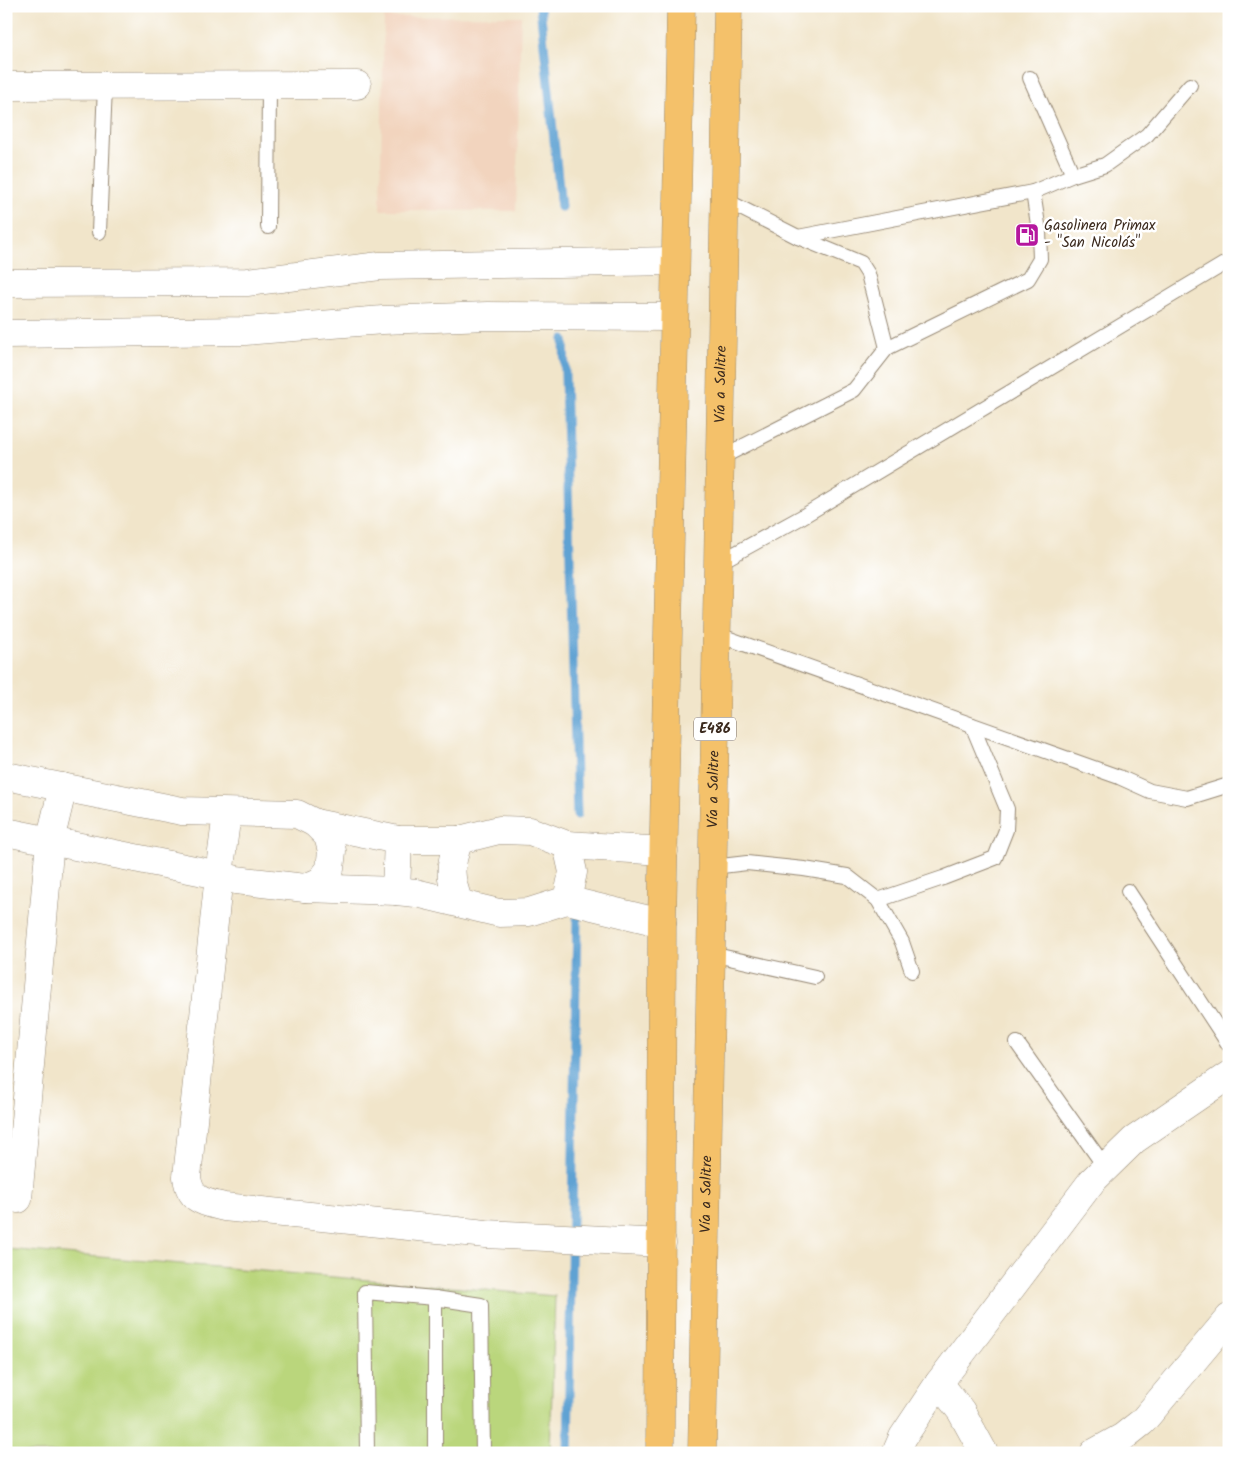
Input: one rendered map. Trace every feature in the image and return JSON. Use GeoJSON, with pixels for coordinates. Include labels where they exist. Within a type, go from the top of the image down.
{"type":"FeatureCollection","features":[{"type":"Feature","properties":{"kind":"main road"},"geometry":{"type":"LineString","coordinates":[[660,1453],[662,923],[680,6]]}},
{"type":"Feature","properties":{"kind":"main road","name":"Vía a Salitre"},"geometry":{"type":"LineString","coordinates":[[702,1453],[728,6]]}},
{"type":"Feature","properties":{"kind":"street"},"geometry":{"type":"LineString","coordinates":[[6,86],[357,85]]}},
{"type":"Feature","properties":{"kind":"street"},"geometry":{"type":"LineString","coordinates":[[6,283],[247,282],[380,266],[675,261]]}},
{"type":"Feature","properties":{"kind":"street"},"geometry":{"type":"LineString","coordinates":[[6,334],[245,332],[383,320],[487,316],[674,317]]}},
{"type":"Feature","properties":{"kind":"street"},"geometry":{"type":"LineString","coordinates":[[6,776],[182,811],[297,814],[315,823],[398,840],[459,840],[499,830],[530,831],[568,845],[664,851]]}},
{"type":"Feature","properties":{"kind":"street"},"geometry":{"type":"LineString","coordinates":[[18,1199],[50,841],[63,787]]}},
{"type":"Feature","properties":{"kind":"street"},"geometry":{"type":"LineString","coordinates":[[228,813],[219,875],[187,1177],[188,1186],[192,1194],[202,1201],[224,1207],[536,1237],[662,1243]]}},
{"type":"Feature","properties":{"kind":"street"},"geometry":{"type":"LineString","coordinates":[[305,888],[321,881],[330,869],[332,851],[328,836],[315,823]]}},
{"type":"Feature","properties":{"kind":"street"},"geometry":{"type":"LineString","coordinates":[[6,832],[236,880],[305,888],[416,893],[499,913],[529,912],[567,900],[662,923]]}},
{"type":"Feature","properties":{"kind":"street"},"geometry":{"type":"LineString","coordinates":[[396,891],[398,840]]}},
{"type":"Feature","properties":{"kind":"street"},"geometry":{"type":"LineString","coordinates":[[459,840],[451,860],[451,882],[459,903]]}},
{"type":"Feature","properties":{"kind":"street"},"geometry":{"type":"LineString","coordinates":[[567,900],[573,872],[568,845]]}},
{"type":"Feature","properties":{"kind":"street"},"geometry":{"type":"LineString","coordinates":[[896,1453],[903,1437],[939,1383],[1092,1182],[1141,1134],[1229,1075]]}},
{"type":"Feature","properties":{"kind":"street"},"geometry":{"type":"LineString","coordinates":[[1094,1453],[1123,1437],[1142,1422],[1229,1318]]}},
{"type":"Feature","properties":{"kind":"street"},"geometry":{"type":"LineString","coordinates":[[939,1383],[961,1411],[984,1453]]}},
{"type":"Feature","properties":{"kind":"lane"},"geometry":{"type":"LineString","coordinates":[[1030,78],[1073,175]]}},
{"type":"Feature","properties":{"kind":"lane"},"geometry":{"type":"LineString","coordinates":[[268,228],[269,84]]}},
{"type":"Feature","properties":{"kind":"lane"},"geometry":{"type":"LineString","coordinates":[[798,237],[1032,192],[1073,175],[1105,165],[1147,134],[1190,85]]}},
{"type":"Feature","properties":{"kind":"lane"},"geometry":{"type":"LineString","coordinates":[[99,232],[105,86]]}},
{"type":"Feature","properties":{"kind":"lane"},"geometry":{"type":"LineString","coordinates":[[720,458],[854,390],[887,348],[1028,279],[1040,259],[1039,231],[1032,192]]}},
{"type":"Feature","properties":{"kind":"lane"},"geometry":{"type":"LineString","coordinates":[[725,200],[798,237],[861,263],[868,274],[887,348]]}},
{"type":"Feature","properties":{"kind":"lane"},"geometry":{"type":"LineString","coordinates":[[718,563],[800,518],[1229,261]]}},
{"type":"Feature","properties":{"kind":"lane"},"geometry":{"type":"LineString","coordinates":[[716,634],[1119,777],[1150,791],[1187,798],[1229,785]]}},
{"type":"Feature","properties":{"kind":"lane"},"geometry":{"type":"LineString","coordinates":[[878,900],[995,858],[1006,830],[1007,809],[972,725]]}},
{"type":"Feature","properties":{"kind":"lane"},"geometry":{"type":"LineString","coordinates":[[713,867],[747,863],[847,876],[878,900],[902,942],[912,971]]}},
{"type":"Feature","properties":{"kind":"lane"},"geometry":{"type":"LineString","coordinates":[[1128,891],[1229,1045]]}},
{"type":"Feature","properties":{"kind":"lane"},"geometry":{"type":"LineString","coordinates":[[711,954],[815,977]]}},
{"type":"Feature","properties":{"kind":"lane"},"geometry":{"type":"LineString","coordinates":[[1017,1043],[1105,1168]]}},
{"type":"Feature","properties":{"kind":"lane"},"geometry":{"type":"LineString","coordinates":[[367,1453],[366,1292],[435,1298],[481,1305],[483,1453]]}},
{"type":"Feature","properties":{"kind":"lane"},"geometry":{"type":"LineString","coordinates":[[435,1298],[436,1453]]}},
{"type":"Feature","properties":{"kind":"shaded area"},"geometry":{"type":"Polygon","coordinates":[[[521,16],[516,211],[380,210],[384,17],[521,16]]]}},
{"type":"Feature","properties":{"kind":"green space"},"geometry":{"type":"Polygon","coordinates":[[[6,1249],[555,1296],[550,1453],[6,1453],[6,1249]]]}},
{"type":"Feature","properties":{"kind":"waterway"},"geometry":{"type":"LineString","coordinates":[[540,6],[561,207]]}},
{"type":"Feature","properties":{"kind":"waterway"},"geometry":{"type":"LineString","coordinates":[[564,339],[577,815]]}},
{"type":"Feature","properties":{"kind":"waterway"},"geometry":{"type":"LineString","coordinates":[[568,1453],[577,919]]}},
{"type":"Feature","properties":{"kind":"place","name":"Gasolinera Primax - \"San Nicolás\""},"geometry":{"type":"Point","coordinates":[1027,235]}}]}
